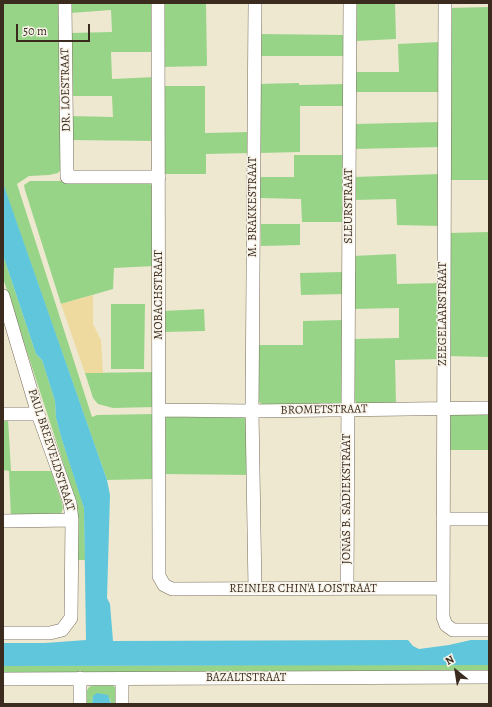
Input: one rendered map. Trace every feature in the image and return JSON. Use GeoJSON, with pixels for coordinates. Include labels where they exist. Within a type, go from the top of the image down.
{"type":"FeatureCollection","features":[{"type":"Feature","properties":{"kind":"street","name":"DR. LOESTRAAT"},"geometry":{"type":"LineString","coordinates":[[65,3],[66,177],[159,177]]}},
{"type":"Feature","properties":{"kind":"street","name":"MOBACHSTRAAT"},"geometry":{"type":"LineString","coordinates":[[158,3],[160,410],[158,500],[159,576],[164,585]]}},
{"type":"Feature","properties":{"kind":"street","name":"M. BRAKKESTRAAT"},"geometry":{"type":"LineString","coordinates":[[255,3],[252,411],[255,589]]}},
{"type":"Feature","properties":{"kind":"street","name":"SLEURSTRAAT"},"geometry":{"type":"LineString","coordinates":[[348,409],[350,3]]}},
{"type":"Feature","properties":{"kind":"street","name":"ZEEGELAARSTRAAT"},"geometry":{"type":"LineString","coordinates":[[445,3],[443,617],[446,625],[453,630],[489,630]]}},
{"type":"Feature","properties":{"kind":"street","name":"PAUL BREEVELDSTRAAT"},"geometry":{"type":"LineString","coordinates":[[3,296],[38,414],[70,503],[72,520],[71,618],[62,630],[50,633],[3,633]]}},
{"type":"Feature","properties":{"kind":"street","name":"BROMETSTRAAT"},"geometry":{"type":"LineString","coordinates":[[160,410],[443,410],[489,408]]}},
{"type":"Feature","properties":{"kind":"street","name":"JONAS B. SADIEKSTRAAT"},"geometry":{"type":"LineString","coordinates":[[346,588],[348,409]]}},
{"type":"Feature","properties":{"kind":"street"},"geometry":{"type":"LineString","coordinates":[[3,414],[38,414]]}},
{"type":"Feature","properties":{"kind":"street"},"geometry":{"type":"LineString","coordinates":[[443,519],[489,519]]}},
{"type":"Feature","properties":{"kind":"street"},"geometry":{"type":"LineString","coordinates":[[3,521],[72,520]]}},
{"type":"Feature","properties":{"kind":"street","name":"REINIER CHIN'A LOISTRAAT"},"geometry":{"type":"LineString","coordinates":[[164,585],[172,589],[442,588]]}},
{"type":"Feature","properties":{"kind":"street","name":"BAZALTSTRAAT"},"geometry":{"type":"LineString","coordinates":[[3,679],[489,677]]}},
{"type":"Feature","properties":{"kind":"street"},"geometry":{"type":"LineString","coordinates":[[80,678],[80,704]]}},
{"type":"Feature","properties":{"kind":"street"},"geometry":{"type":"LineString","coordinates":[[122,679],[122,704]]}},
{"type":"Feature","properties":{"kind":"green space"},"geometry":{"type":"Polygon","coordinates":[[[3,3],[63,3],[63,167],[58,173],[29,176],[17,184],[92,417],[97,415],[154,414],[153,479],[107,480],[5,190],[3,183],[3,3]]]}},
{"type":"Feature","properties":{"kind":"green space"},"geometry":{"type":"Polygon","coordinates":[[[70,3],[154,3],[155,52],[111,52],[112,79],[156,77],[156,141],[69,140],[68,116],[113,117],[112,96],[69,96],[70,33],[112,32],[111,10],[70,13],[70,3]]]}},
{"type":"Feature","properties":{"kind":"green space"},"geometry":{"type":"Polygon","coordinates":[[[161,3],[206,3],[207,66],[162,67],[161,3]]]}},
{"type":"Feature","properties":{"kind":"green space"},"geometry":{"type":"Polygon","coordinates":[[[356,3],[395,3],[396,39],[356,41],[356,3]]]}},
{"type":"Feature","properties":{"kind":"green space"},"geometry":{"type":"Polygon","coordinates":[[[489,7],[489,180],[448,180],[448,8],[489,7]]]}},
{"type":"Feature","properties":{"kind":"green space"},"geometry":{"type":"Polygon","coordinates":[[[258,34],[344,35],[344,56],[258,56],[258,34]]]}},
{"type":"Feature","properties":{"kind":"green space"},"geometry":{"type":"Polygon","coordinates":[[[440,42],[441,92],[356,92],[356,72],[399,72],[398,44],[440,42]]]}},
{"type":"Feature","properties":{"kind":"green space"},"geometry":{"type":"Polygon","coordinates":[[[299,83],[299,85],[345,84],[346,106],[300,106],[300,152],[259,153],[257,84],[299,83]]]}},
{"type":"Feature","properties":{"kind":"green space"},"geometry":{"type":"Polygon","coordinates":[[[163,86],[205,86],[205,133],[250,132],[250,153],[206,154],[206,174],[162,174],[163,86]]]}},
{"type":"Feature","properties":{"kind":"green space"},"geometry":{"type":"Polygon","coordinates":[[[441,122],[441,147],[354,149],[354,124],[441,122]]]}},
{"type":"Feature","properties":{"kind":"green space"},"geometry":{"type":"Polygon","coordinates":[[[294,155],[345,155],[345,222],[302,222],[301,199],[260,198],[260,177],[294,177],[294,155]]]}},
{"type":"Feature","properties":{"kind":"green space"},"geometry":{"type":"Polygon","coordinates":[[[440,174],[440,226],[397,225],[396,199],[353,200],[354,177],[440,174]]]}},
{"type":"Feature","properties":{"kind":"green space"},"geometry":{"type":"Polygon","coordinates":[[[30,181],[144,181],[156,187],[155,266],[114,268],[113,289],[61,304],[25,190],[24,185],[30,181]]]}},
{"type":"Feature","properties":{"kind":"green space"},"geometry":{"type":"Polygon","coordinates":[[[261,224],[300,224],[300,245],[261,246],[261,224]]]}},
{"type":"Feature","properties":{"kind":"green space"},"geometry":{"type":"Polygon","coordinates":[[[489,232],[489,357],[447,356],[448,233],[489,232]]]}},
{"type":"Feature","properties":{"kind":"green space"},"geometry":{"type":"Polygon","coordinates":[[[396,254],[397,284],[441,283],[440,359],[395,360],[396,404],[364,405],[356,403],[353,395],[354,339],[399,338],[399,308],[352,309],[353,256],[396,254]]]}},
{"type":"Feature","properties":{"kind":"green space"},"geometry":{"type":"Polygon","coordinates":[[[3,255],[36,354],[42,360],[55,401],[56,418],[62,440],[84,508],[85,560],[77,560],[76,502],[3,278],[3,255]]]}},
{"type":"Feature","properties":{"kind":"green space"},"geometry":{"type":"Polygon","coordinates":[[[343,272],[344,294],[301,295],[300,273],[343,272]]]}},
{"type":"Feature","properties":{"kind":"green space"},"geometry":{"type":"Polygon","coordinates":[[[111,304],[145,304],[144,369],[111,369],[111,304]]]}},
{"type":"Feature","properties":{"kind":"green space"},"geometry":{"type":"Polygon","coordinates":[[[204,309],[205,331],[163,332],[163,311],[204,309]]]}},
{"type":"Feature","properties":{"kind":"green space"},"geometry":{"type":"Polygon","coordinates":[[[343,320],[344,399],[341,404],[267,408],[259,402],[257,345],[303,345],[303,321],[343,320]]]}},
{"type":"Feature","properties":{"kind":"green space"},"geometry":{"type":"Polygon","coordinates":[[[155,372],[155,407],[113,408],[98,404],[93,398],[85,373],[155,372]]]}},
{"type":"Feature","properties":{"kind":"green space"},"geometry":{"type":"Polygon","coordinates":[[[489,412],[489,450],[448,450],[449,414],[489,412]]]}},
{"type":"Feature","properties":{"kind":"green space"},"geometry":{"type":"Polygon","coordinates":[[[169,414],[247,414],[250,475],[161,474],[163,417],[169,414]]]}},
{"type":"Feature","properties":{"kind":"green space"},"geometry":{"type":"Polygon","coordinates":[[[3,419],[8,419],[11,471],[51,471],[63,508],[60,517],[11,520],[9,471],[3,470],[3,419]]]}},
{"type":"Feature","properties":{"kind":"green space"},"geometry":{"type":"Polygon","coordinates":[[[489,665],[489,672],[3,674],[3,666],[489,665]]]}},
{"type":"Feature","properties":{"kind":"green space"},"geometry":{"type":"Polygon","coordinates":[[[94,685],[112,685],[117,689],[119,704],[111,704],[110,699],[93,696],[92,704],[85,704],[85,694],[89,687],[94,685]]]}},
{"type":"Feature","properties":{"kind":"sand"},"geometry":{"type":"Polygon","coordinates":[[[93,295],[93,324],[101,340],[103,373],[85,373],[61,304],[93,295]]]}},
{"type":"Feature","properties":{"kind":"water"},"geometry":{"type":"Polygon","coordinates":[[[3,183],[107,480],[110,495],[107,598],[110,604],[113,641],[408,640],[413,646],[419,649],[471,640],[489,640],[489,665],[3,666],[3,643],[45,643],[86,640],[84,508],[62,440],[56,418],[55,401],[42,360],[36,354],[3,255],[3,183]]]}},
{"type":"Feature","properties":{"kind":"water"},"geometry":{"type":"Polygon","coordinates":[[[97,693],[108,695],[111,704],[92,704],[93,696],[97,693]]]}}]}
